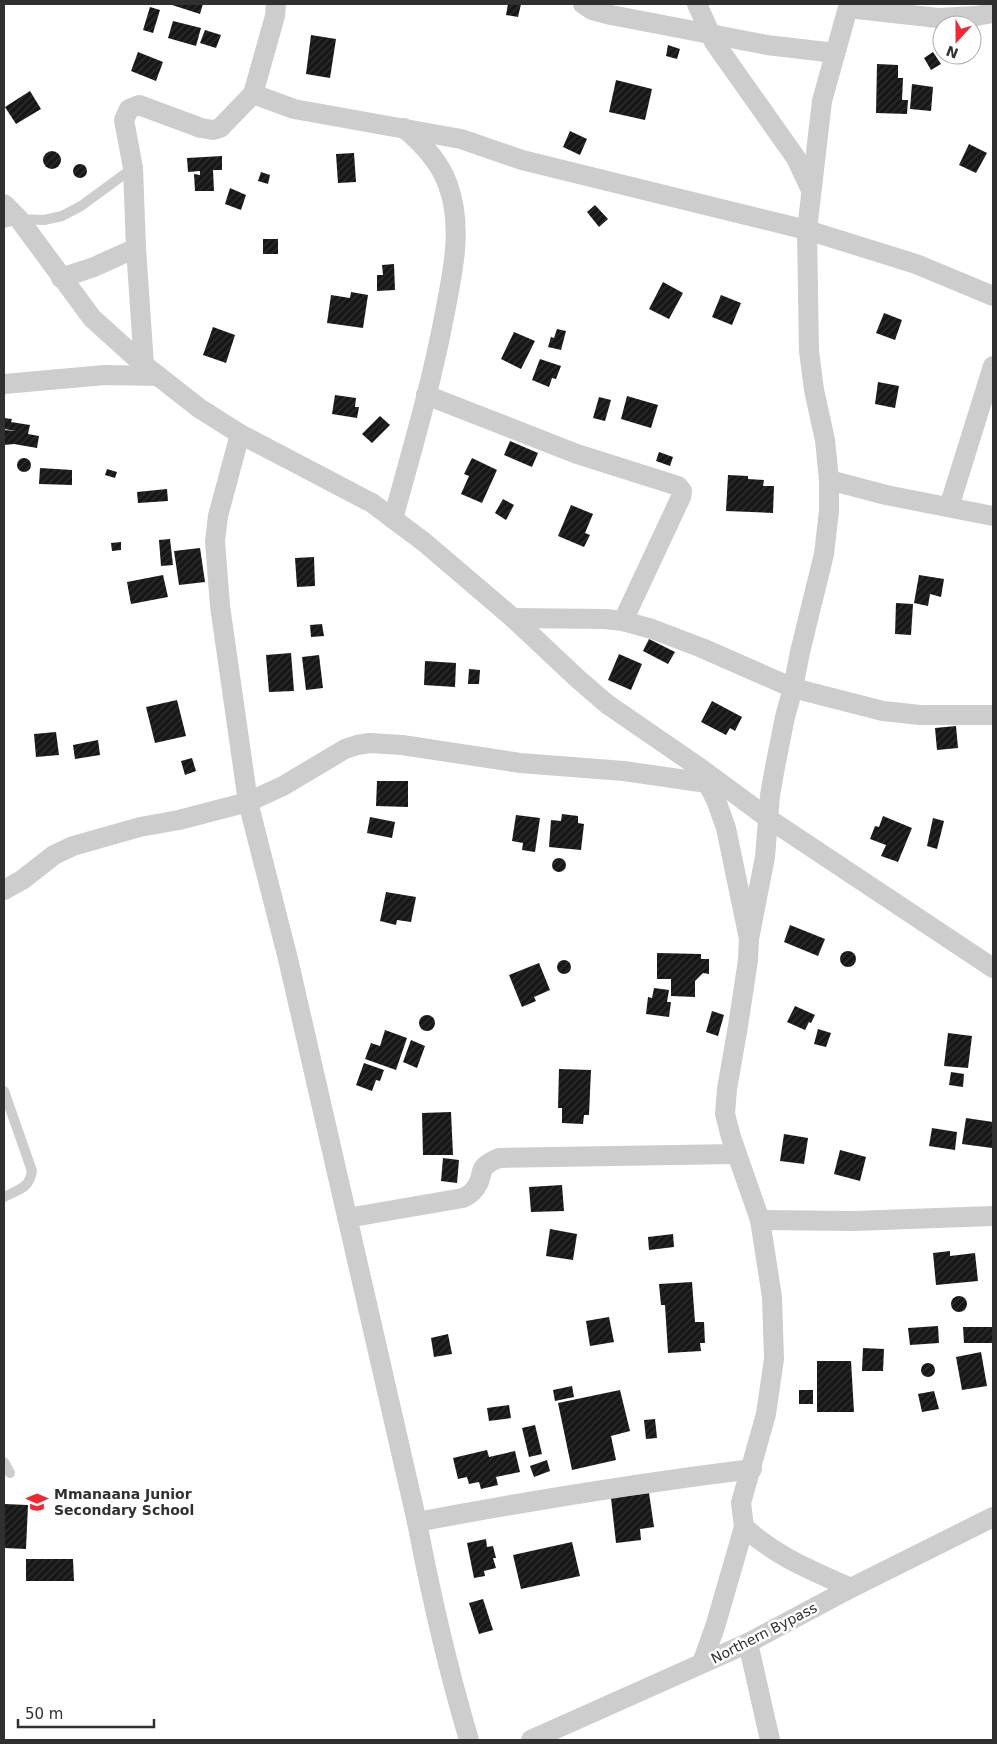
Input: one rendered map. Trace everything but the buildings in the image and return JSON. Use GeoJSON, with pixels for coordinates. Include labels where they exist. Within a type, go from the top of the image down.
{"type":"FeatureCollection","features":[{"type":"Feature","properties":{"kind":"street"},"geometry":{"type":"LineString","coordinates":[[151,370],[136,248],[132,168],[124,120],[129,109],[139,105],[201,128],[212,130],[227,122],[253,94],[275,16],[276,4]]}},
{"type":"Feature","properties":{"kind":"street"},"geometry":{"type":"LineString","coordinates":[[583,4],[592,10],[611,15],[767,45],[835,53]]}},
{"type":"Feature","properties":{"kind":"street"},"geometry":{"type":"LineString","coordinates":[[697,4],[709,33],[796,158],[811,190]]}},
{"type":"Feature","properties":{"kind":"street"},"geometry":{"type":"LineString","coordinates":[[702,1663],[715,1627],[744,1527],[741,1504],[766,1414],[774,1359],[772,1297],[760,1220],[736,1154],[726,1114],[727,1089],[748,960],[749,939],[760,890],[770,795],[785,717],[824,554],[829,511],[829,480],[825,440],[814,390],[809,351],[807,230],[822,101],[849,6],[938,18],[993,14]]}},
{"type":"Feature","properties":{"kind":"street"},"geometry":{"type":"LineString","coordinates":[[253,94],[294,109],[461,139],[522,160],[807,230],[916,264],[993,296]]}},
{"type":"Feature","properties":{"kind":"street"},"geometry":{"type":"LineString","coordinates":[[393,519],[439,344],[456,247],[454,214],[448,184],[430,154],[404,128]]}},
{"type":"Feature","properties":{"kind":"street"},"geometry":{"type":"LineString","coordinates":[[4,204],[12,221],[61,278],[92,318],[151,370],[199,408],[240,434],[372,503],[424,542],[513,618],[607,704],[704,775],[993,968]]}},
{"type":"Feature","properties":{"kind":"street"},"geometry":{"type":"LineString","coordinates":[[61,278],[94,267],[136,248]]}},
{"type":"Feature","properties":{"kind":"street"},"geometry":{"type":"LineString","coordinates":[[949,507],[993,366]]}},
{"type":"Feature","properties":{"kind":"street"},"geometry":{"type":"LineString","coordinates":[[4,384],[151,370]]}},
{"type":"Feature","properties":{"kind":"street"},"geometry":{"type":"LineString","coordinates":[[426,395],[576,454],[678,486],[682,491],[681,497],[623,621]]}},
{"type":"Feature","properties":{"kind":"street"},"geometry":{"type":"LineString","coordinates":[[240,434],[218,516],[215,541],[220,606],[248,802],[288,959],[417,1522],[428,1582],[455,1693],[469,1740]]}},
{"type":"Feature","properties":{"kind":"street"},"geometry":{"type":"LineString","coordinates":[[829,480],[886,495],[993,516]]}},
{"type":"Feature","properties":{"kind":"street"},"geometry":{"type":"LineString","coordinates":[[513,618],[605,619],[623,621],[652,629],[702,648],[793,688],[883,711],[920,714],[993,715]]}},
{"type":"Feature","properties":{"kind":"street"},"geometry":{"type":"LineString","coordinates":[[4,890],[22,880],[54,855],[73,846],[248,802],[283,786],[357,744],[402,745],[520,763],[704,775]]}},
{"type":"Feature","properties":{"kind":"street"},"geometry":{"type":"LineString","coordinates":[[704,775],[726,828],[749,939]]}},
{"type":"Feature","properties":{"kind":"street"},"geometry":{"type":"LineString","coordinates":[[347,1218],[463,1198],[473,1191],[479,1182],[482,1169],[487,1163],[499,1158],[736,1154]]}},
{"type":"Feature","properties":{"kind":"street"},"geometry":{"type":"LineString","coordinates":[[760,1220],[854,1221],[993,1216]]}},
{"type":"Feature","properties":{"kind":"street"},"geometry":{"type":"LineString","coordinates":[[417,1522],[508,1505],[659,1481],[752,1469]]}},
{"type":"Feature","properties":{"kind":"street","name":"Northern Bypass"},"geometry":{"type":"LineString","coordinates":[[530,1740],[748,1642],[993,1517]]}},
{"type":"Feature","properties":{"kind":"street"},"geometry":{"type":"LineString","coordinates":[[744,1527],[761,1543],[788,1560],[851,1588]]}},
{"type":"Feature","properties":{"kind":"street"},"geometry":{"type":"LineString","coordinates":[[748,1642],[770,1740]]}},
{"type":"Feature","properties":{"kind":"lane"},"geometry":{"type":"LineString","coordinates":[[12,221],[44,220],[62,216],[81,206],[132,168]]}},
{"type":"Feature","properties":{"kind":"lane"},"geometry":{"type":"LineString","coordinates":[[4,1091],[32,1170],[30,1182],[4,1197]]}},
{"type":"Feature","properties":{"kind":"lane"},"geometry":{"type":"LineString","coordinates":[[4,1462],[10,1473]]}},
{"type":"Feature","properties":{"kind":"place","name":"Mmanaana Junior Secondary School"},"geometry":{"type":"Point","coordinates":[37,1502]}}]}
